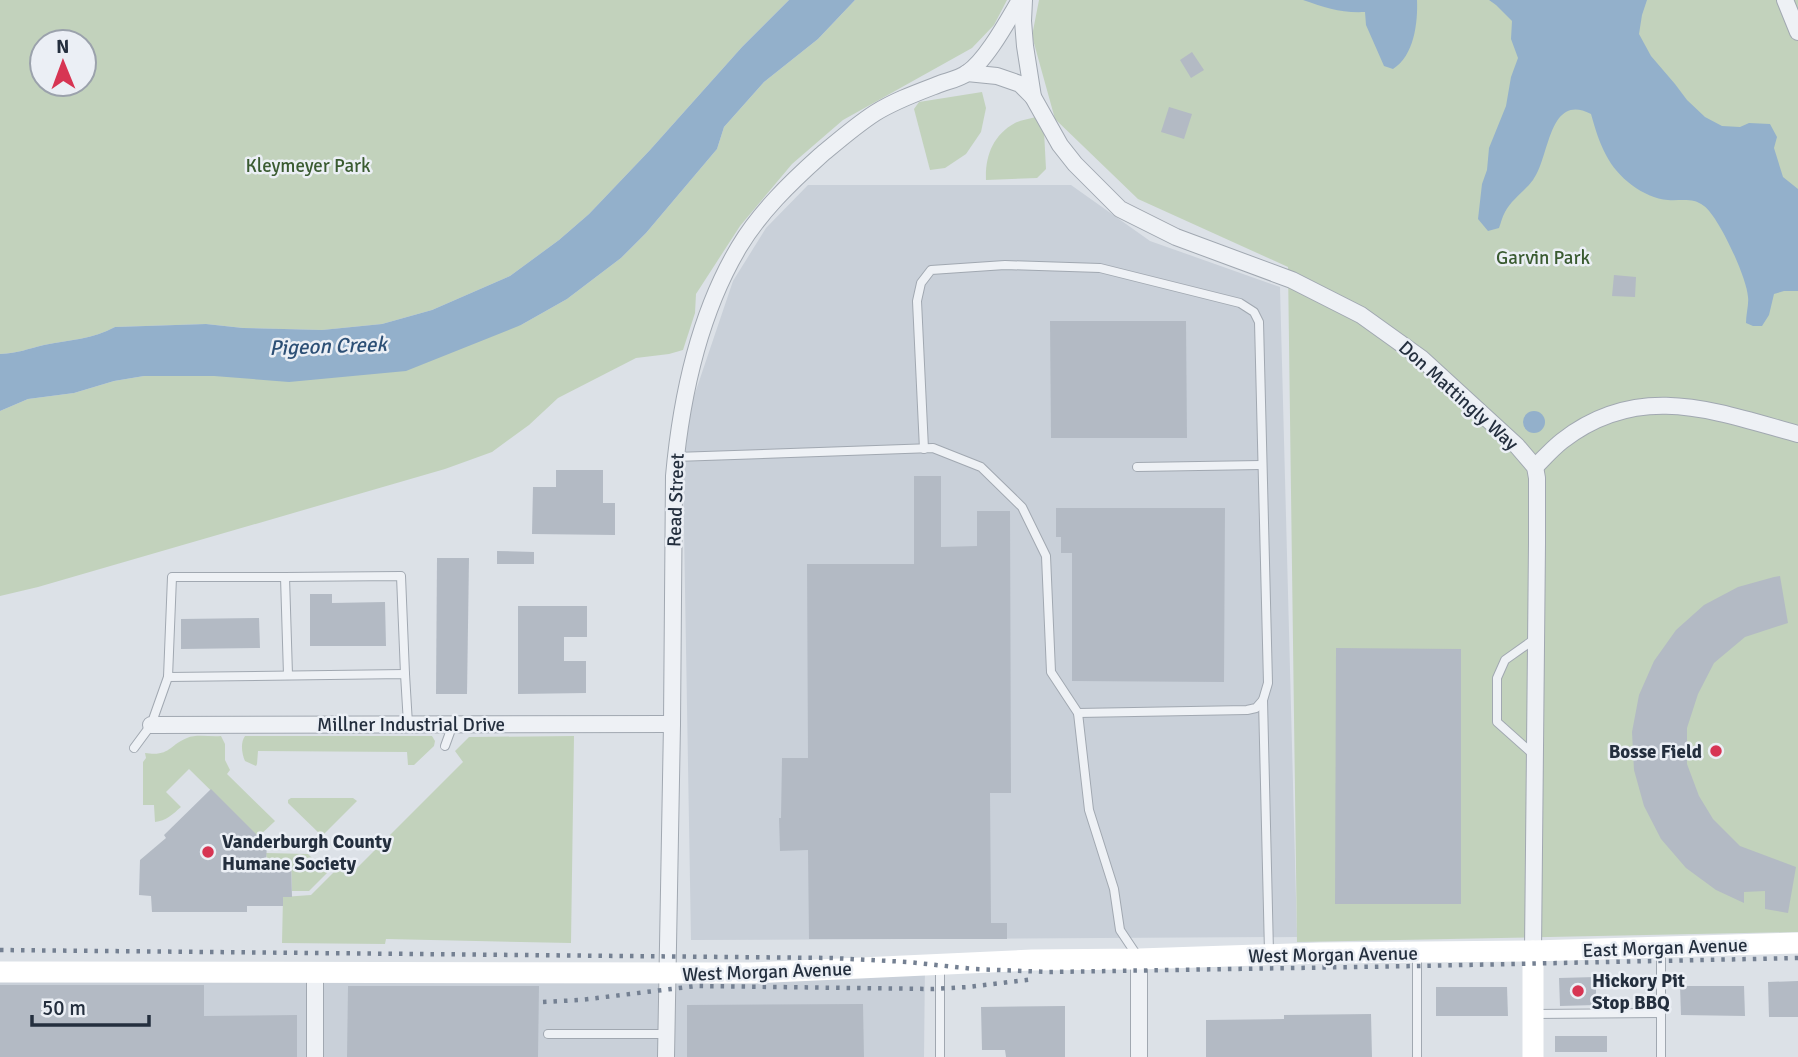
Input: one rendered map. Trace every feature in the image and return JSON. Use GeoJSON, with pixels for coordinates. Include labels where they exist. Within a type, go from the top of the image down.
{"type":"FeatureCollection","features":[{"type":"Feature","properties":{"kind":"street","name":"Read Street"},"geometry":{"type":"LineString","coordinates":[[967,73],[1001,33],[1022,0]]}},
{"type":"Feature","properties":{"kind":"street","name":"Don Mattingly Way"},"geometry":{"type":"LineString","coordinates":[[1022,0],[1025,46],[1033,97],[1075,164],[1120,209],[1176,237],[1292,280],[1361,315],[1420,358],[1517,446],[1535,467],[1533,951]]}},
{"type":"Feature","properties":{"kind":"street"},"geometry":{"type":"LineString","coordinates":[[1785,0],[1798,33]]}},
{"type":"Feature","properties":{"kind":"street","name":"Read Street"},"geometry":{"type":"LineString","coordinates":[[666,1057],[675,457],[684,400],[706,317],[717,288],[749,232],[773,202],[807,168],[864,120],[914,94],[967,73],[997,76],[1020,85],[1033,97]]}},
{"type":"Feature","properties":{"kind":"street"},"geometry":{"type":"LineString","coordinates":[[1535,467],[1561,442],[1604,415],[1651,405],[1669,404],[1696,408],[1798,434]]}},
{"type":"Feature","properties":{"kind":"street","name":"Millner Industrial Drive"},"geometry":{"type":"LineString","coordinates":[[151,725],[233,731],[408,724],[672,724]]}},
{"type":"Feature","properties":{"kind":"street","name":"East Morgan Avenue"},"geometry":{"type":"LineString","coordinates":[[1533,951],[1798,943]]}},
{"type":"Feature","properties":{"kind":"street"},"geometry":{"type":"LineString","coordinates":[[1533,951],[1533,1057]]}},
{"type":"Feature","properties":{"kind":"street","name":"West Morgan Avenue"},"geometry":{"type":"LineString","coordinates":[[0,972],[751,973],[1032,960],[1533,951]]}},
{"type":"Feature","properties":{"kind":"street"},"geometry":{"type":"LineString","coordinates":[[1139,959],[1139,1057]]}},
{"type":"Feature","properties":{"kind":"street"},"geometry":{"type":"LineString","coordinates":[[315,973],[315,1057]]}},
{"type":"Feature","properties":{"kind":"lane"},"geometry":{"type":"LineString","coordinates":[[924,449],[918,301],[921,283],[931,270],[1005,265],[1100,268],[1240,303],[1254,312],[1259,322],[1268,683],[1262,700],[1256,708],[1247,710],[1078,713]]}},
{"type":"Feature","properties":{"kind":"lane"},"geometry":{"type":"LineString","coordinates":[[675,457],[933,448],[981,467],[1022,507],[1046,556],[1051,671],[1078,713],[1089,810],[1114,889],[1120,930],[1139,959]]}},
{"type":"Feature","properties":{"kind":"lane"},"geometry":{"type":"LineString","coordinates":[[1137,467],[1262,465]]}},
{"type":"Feature","properties":{"kind":"lane"},"geometry":{"type":"LineString","coordinates":[[134,748],[151,725],[168,677],[172,577],[401,576],[408,724]]}},
{"type":"Feature","properties":{"kind":"lane"},"geometry":{"type":"LineString","coordinates":[[285,577],[288,675]]}},
{"type":"Feature","properties":{"kind":"lane"},"geometry":{"type":"LineString","coordinates":[[1535,756],[1497,722],[1497,678],[1505,660],[1536,638]]}},
{"type":"Feature","properties":{"kind":"lane"},"geometry":{"type":"LineString","coordinates":[[168,677],[405,674]]}},
{"type":"Feature","properties":{"kind":"lane"},"geometry":{"type":"LineString","coordinates":[[1262,700],[1269,955]]}},
{"type":"Feature","properties":{"kind":"lane"},"geometry":{"type":"LineString","coordinates":[[445,746],[453,724]]}},
{"type":"Feature","properties":{"kind":"lane"},"geometry":{"type":"LineString","coordinates":[[1661,947],[1661,1057]]}},
{"type":"Feature","properties":{"kind":"lane"},"geometry":{"type":"LineString","coordinates":[[1417,952],[1417,1057]]}},
{"type":"Feature","properties":{"kind":"lane"},"geometry":{"type":"LineString","coordinates":[[940,964],[940,1057]]}},
{"type":"Feature","properties":{"kind":"lane"},"geometry":{"type":"LineString","coordinates":[[1533,1014],[1661,1013]]}},
{"type":"Feature","properties":{"kind":"lane"},"geometry":{"type":"LineString","coordinates":[[548,1034],[666,1034]]}},
{"type":"Feature","properties":{"kind":"shaded area"},"geometry":{"type":"Polygon","coordinates":[[[808,185],[1071,185],[1150,241],[1280,287],[1297,937],[691,940],[683,472],[691,405],[733,281],[766,228],[808,185]]]}},
{"type":"Feature","properties":{"kind":"shaded area"},"geometry":{"type":"Polygon","coordinates":[[[925,964],[924,1057],[0,1057],[0,973],[925,964]]]}},
{"type":"Feature","properties":{"kind":"green space","name":"Kleymeyer Park"},"geometry":{"type":"Polygon","coordinates":[[[0,0],[789,0],[742,47],[589,214],[510,276],[432,310],[382,324],[322,330],[206,324],[115,327],[89,337],[0,354],[0,0]]]}},
{"type":"Feature","properties":{"kind":"green space"},"geometry":{"type":"Polygon","coordinates":[[[855,0],[1007,0],[994,25],[972,48],[843,120],[792,164],[740,226],[696,294],[695,313],[683,350],[636,358],[558,398],[529,425],[492,452],[445,469],[0,596],[0,411],[28,399],[74,393],[114,381],[144,376],[214,376],[521,325],[567,299],[621,258],[646,233],[717,149],[724,127],[764,82],[818,39],[855,0]]]}},
{"type":"Feature","properties":{"kind":"green space","name":"Garvin Park"},"geometry":{"type":"Polygon","coordinates":[[[1039,0],[1798,0],[1798,932],[1297,942],[1288,267],[1138,199],[1055,119],[1032,36],[1039,0]]]}},
{"type":"Feature","properties":{"kind":"green space"},"geometry":{"type":"Polygon","coordinates":[[[982,92],[986,108],[981,132],[966,154],[945,168],[930,170],[914,109],[919,102],[982,92]]]}},
{"type":"Feature","properties":{"kind":"green space"},"geometry":{"type":"Polygon","coordinates":[[[1036,117],[1044,131],[1046,169],[1037,178],[986,180],[989,155],[996,140],[1015,123],[1036,117]]]}},
{"type":"Feature","properties":{"kind":"green space"},"geometry":{"type":"Polygon","coordinates":[[[221,736],[225,744],[225,760],[230,770],[227,774],[275,821],[258,837],[189,769],[166,792],[181,807],[166,819],[155,822],[154,805],[143,805],[145,753],[165,752],[191,737],[221,736]]]}},
{"type":"Feature","properties":{"kind":"green space"},"geometry":{"type":"Polygon","coordinates":[[[245,736],[432,736],[435,741],[434,746],[414,765],[408,765],[407,752],[258,751],[256,766],[245,761],[242,745],[245,736]]]}},
{"type":"Feature","properties":{"kind":"green space"},"geometry":{"type":"Polygon","coordinates":[[[574,736],[571,943],[386,939],[385,944],[282,943],[283,897],[311,895],[342,864],[352,873],[463,762],[455,751],[469,737],[574,736]]]}},
{"type":"Feature","properties":{"kind":"green space"},"geometry":{"type":"Polygon","coordinates":[[[291,798],[353,798],[357,801],[322,836],[288,803],[291,798]]]}},
{"type":"Feature","properties":{"kind":"green space"},"geometry":{"type":"Polygon","coordinates":[[[266,853],[308,854],[327,873],[309,891],[292,891],[291,861],[267,861],[266,853]]]}},
{"type":"Feature","properties":{"kind":"water","name":"Pigeon Creek"},"geometry":{"type":"Polygon","coordinates":[[[789,0],[855,0],[818,39],[764,82],[724,127],[717,149],[646,233],[621,258],[567,299],[521,325],[406,371],[289,382],[214,376],[144,376],[114,381],[74,393],[28,399],[0,411],[0,354],[89,337],[115,327],[206,324],[322,330],[382,324],[432,310],[510,276],[589,214],[742,47],[789,0]]]}},
{"type":"Feature","properties":{"kind":"water"},"geometry":{"type":"Polygon","coordinates":[[[1303,0],[1417,0],[1417,19],[1410,48],[1393,69],[1384,66],[1366,25],[1365,12],[1348,12],[1303,0]]]}},
{"type":"Feature","properties":{"kind":"water"},"geometry":{"type":"Polygon","coordinates":[[[1489,0],[1647,0],[1639,34],[1651,56],[1687,100],[1705,117],[1722,126],[1770,124],[1777,137],[1774,148],[1783,177],[1798,189],[1798,291],[1774,294],[1769,315],[1762,326],[1746,323],[1748,300],[1743,276],[1731,248],[1710,212],[1696,201],[1659,198],[1632,185],[1617,171],[1606,155],[1591,114],[1577,110],[1566,112],[1558,119],[1533,180],[1508,207],[1499,228],[1488,231],[1478,219],[1482,184],[1487,170],[1489,148],[1506,106],[1511,77],[1518,58],[1511,39],[1512,21],[1489,0]]]}},
{"type":"Feature","properties":{"kind":"water"},"geometry":{"type":"Polygon","coordinates":[[[1534,411],[1542,414],[1545,422],[1542,430],[1534,433],[1526,430],[1523,422],[1526,414],[1534,411]]]}},
{"type":"Feature","properties":{"kind":"building"},"geometry":{"type":"Polygon","coordinates":[[[1192,52],[1204,70],[1191,78],[1180,60],[1192,52]]]}},
{"type":"Feature","properties":{"kind":"building"},"geometry":{"type":"Polygon","coordinates":[[[1169,107],[1192,114],[1184,139],[1161,132],[1169,107]]]}},
{"type":"Feature","properties":{"kind":"building"},"geometry":{"type":"Polygon","coordinates":[[[1614,275],[1636,277],[1635,297],[1612,296],[1614,275]]]}},
{"type":"Feature","properties":{"kind":"building"},"geometry":{"type":"Polygon","coordinates":[[[1050,321],[1186,321],[1187,438],[1051,438],[1050,321]]]}},
{"type":"Feature","properties":{"kind":"building"},"geometry":{"type":"Polygon","coordinates":[[[556,470],[603,470],[603,503],[615,503],[615,535],[532,534],[533,487],[556,487],[556,470]]]}},
{"type":"Feature","properties":{"kind":"building"},"geometry":{"type":"Polygon","coordinates":[[[914,476],[941,476],[941,547],[977,546],[977,511],[1010,511],[1011,793],[990,793],[991,923],[1007,923],[1007,939],[809,939],[808,850],[780,851],[779,818],[782,758],[808,758],[807,564],[914,564],[914,476]]]}},
{"type":"Feature","properties":{"kind":"building"},"geometry":{"type":"Polygon","coordinates":[[[1056,508],[1225,508],[1224,682],[1072,681],[1072,553],[1061,553],[1061,537],[1056,537],[1056,508]]]}},
{"type":"Feature","properties":{"kind":"building"},"geometry":{"type":"Polygon","coordinates":[[[497,551],[534,552],[534,564],[497,564],[497,551]]]}},
{"type":"Feature","properties":{"kind":"building"},"geometry":{"type":"Polygon","coordinates":[[[437,558],[469,558],[467,694],[436,694],[437,558]]]}},
{"type":"Feature","properties":{"kind":"building"},"geometry":{"type":"Polygon","coordinates":[[[1780,576],[1788,623],[1745,637],[1714,663],[1698,694],[1687,728],[1687,764],[1699,796],[1713,819],[1740,846],[1796,867],[1788,913],[1765,909],[1765,891],[1744,892],[1744,903],[1716,890],[1686,868],[1661,839],[1644,806],[1634,770],[1632,732],[1639,695],[1654,661],[1676,630],[1704,605],[1738,587],[1780,576]]]}},
{"type":"Feature","properties":{"kind":"building"},"geometry":{"type":"Polygon","coordinates":[[[310,594],[332,594],[332,603],[385,602],[386,646],[310,646],[310,594]]]}},
{"type":"Feature","properties":{"kind":"building"},"geometry":{"type":"Polygon","coordinates":[[[518,606],[587,606],[587,637],[564,637],[564,661],[586,661],[586,693],[518,694],[518,606]]]}},
{"type":"Feature","properties":{"kind":"building"},"geometry":{"type":"Polygon","coordinates":[[[259,618],[260,648],[181,649],[181,619],[259,618]]]}},
{"type":"Feature","properties":{"kind":"building"},"geometry":{"type":"Polygon","coordinates":[[[1336,648],[1461,649],[1461,904],[1335,904],[1336,648]]]}},
{"type":"Feature","properties":{"kind":"building","name":"Vanderburgh County Humane Society"},"geometry":{"type":"Polygon","coordinates":[[[211,789],[267,845],[266,861],[291,861],[292,897],[283,897],[283,906],[247,906],[247,912],[152,912],[151,896],[139,895],[140,860],[166,838],[164,835],[211,789]]]}},
{"type":"Feature","properties":{"kind":"building","name":"Hickory Pit Stop BBQ"},"geometry":{"type":"Polygon","coordinates":[[[1596,977],[1596,1005],[1560,1006],[1559,978],[1596,977]]]}},
{"type":"Feature","properties":{"kind":"building"},"geometry":{"type":"Polygon","coordinates":[[[1798,981],[1798,1017],[1769,1017],[1768,982],[1798,981]]]}},
{"type":"Feature","properties":{"kind":"building"},"geometry":{"type":"Polygon","coordinates":[[[0,985],[204,985],[204,1016],[297,1015],[297,1057],[0,1057],[0,985]]]}},
{"type":"Feature","properties":{"kind":"building"},"geometry":{"type":"Polygon","coordinates":[[[348,986],[539,986],[538,1057],[347,1057],[348,986]]]}},
{"type":"Feature","properties":{"kind":"building"},"geometry":{"type":"Polygon","coordinates":[[[1680,986],[1744,986],[1745,1016],[1681,1015],[1680,986]]]}},
{"type":"Feature","properties":{"kind":"building"},"geometry":{"type":"Polygon","coordinates":[[[1436,987],[1507,987],[1508,1016],[1436,1016],[1436,987]]]}},
{"type":"Feature","properties":{"kind":"building"},"geometry":{"type":"Polygon","coordinates":[[[863,1004],[864,1057],[687,1057],[687,1005],[863,1004]]]}},
{"type":"Feature","properties":{"kind":"building"},"geometry":{"type":"Polygon","coordinates":[[[1065,1006],[1065,1057],[1006,1057],[1005,1050],[982,1050],[981,1007],[1065,1006]]]}},
{"type":"Feature","properties":{"kind":"building"},"geometry":{"type":"Polygon","coordinates":[[[1371,1014],[1372,1057],[1206,1057],[1206,1020],[1284,1019],[1284,1015],[1371,1014]]]}},
{"type":"Feature","properties":{"kind":"building"},"geometry":{"type":"Polygon","coordinates":[[[1555,1036],[1607,1036],[1607,1052],[1555,1052],[1555,1036]]]}},
{"type":"Feature","properties":{"kind":"railway"},"geometry":{"type":"LineString","coordinates":[[0,950],[832,958],[1049,972],[1798,958]]}},
{"type":"Feature","properties":{"kind":"railway"},"geometry":{"type":"LineString","coordinates":[[543,1002],[696,986],[933,989],[1035,979]]}},
{"type":"Feature","properties":{"kind":"place","name":"Bosse Field"},"geometry":{"type":"Point","coordinates":[1716,751]}},
{"type":"Feature","properties":{"kind":"place","name":"Vanderburgh County Humane Society"},"geometry":{"type":"Point","coordinates":[208,852]}},
{"type":"Feature","properties":{"kind":"place","name":"Hickory Pit Stop BBQ"},"geometry":{"type":"Point","coordinates":[1578,991]}}]}
